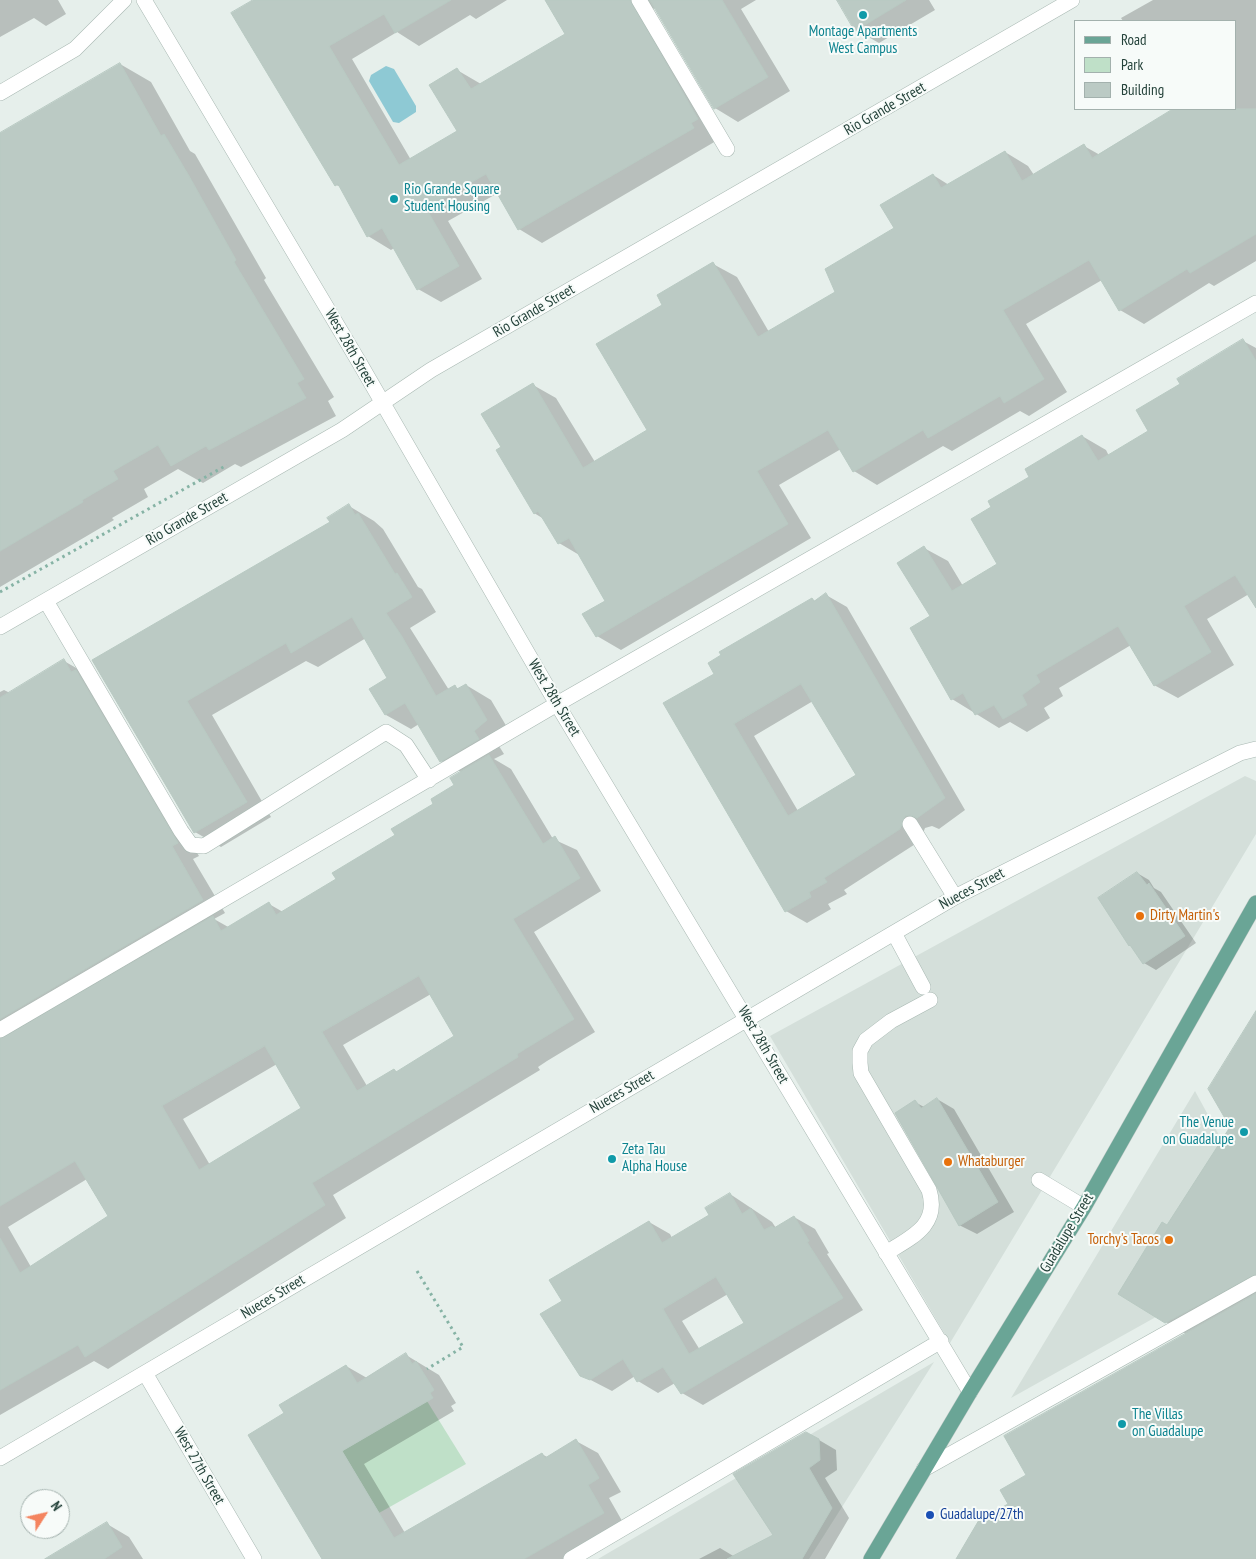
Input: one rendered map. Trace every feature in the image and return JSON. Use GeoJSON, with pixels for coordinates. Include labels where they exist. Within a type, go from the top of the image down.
{"type":"FeatureCollection","features":[{"type":"Feature","properties":{"kind":"main road","name":"Guadalupe Street"},"geometry":{"type":"LineString","coordinates":[[871,1559],[970,1392],[1084,1207],[1256,904]]}},
{"type":"Feature","properties":{"kind":"street"},"geometry":{"type":"LineString","coordinates":[[0,93],[76,49],[124,0]]}},
{"type":"Feature","properties":{"kind":"street","name":"West 28th Street"},"geometry":{"type":"LineString","coordinates":[[144,0],[557,704],[970,1392]]}},
{"type":"Feature","properties":{"kind":"street"},"geometry":{"type":"LineString","coordinates":[[639,0],[727,149]]}},
{"type":"Feature","properties":{"kind":"street","name":"Rio Grande Street"},"geometry":{"type":"LineString","coordinates":[[0,627],[342,430],[431,370],[1072,0]]}},
{"type":"Feature","properties":{"kind":"street"},"geometry":{"type":"LineString","coordinates":[[0,1030],[557,704],[1256,303]]}},
{"type":"Feature","properties":{"kind":"street"},"geometry":{"type":"LineString","coordinates":[[46,601],[180,831],[191,845],[204,846],[386,732],[406,745],[429,780]]}},
{"type":"Feature","properties":{"kind":"street","name":"Nueces Street"},"geometry":{"type":"LineString","coordinates":[[0,1458],[955,897],[1240,753],[1256,749]]}},
{"type":"Feature","properties":{"kind":"street"},"geometry":{"type":"LineString","coordinates":[[910,824],[955,897]]}},
{"type":"Feature","properties":{"kind":"street"},"geometry":{"type":"LineString","coordinates":[[886,1253],[924,1227],[931,1214],[933,1203],[930,1190],[862,1073],[860,1051],[866,1040],[926,994],[894,933]]}},
{"type":"Feature","properties":{"kind":"street"},"geometry":{"type":"LineString","coordinates":[[1039,1180],[1084,1207]]}},
{"type":"Feature","properties":{"kind":"street"},"geometry":{"type":"LineString","coordinates":[[924,1469],[1256,1283]]}},
{"type":"Feature","properties":{"kind":"street"},"geometry":{"type":"LineString","coordinates":[[571,1559],[941,1341]]}},
{"type":"Feature","properties":{"kind":"street","name":"West 27th Street"},"geometry":{"type":"LineString","coordinates":[[145,1373],[254,1559]]}},
{"type":"Feature","properties":{"kind":"path"},"geometry":{"type":"LineString","coordinates":[[417,1271],[463,1347],[427,1369]]}},
{"type":"Feature","properties":{"kind":"shaded area"},"geometry":{"type":"Polygon","coordinates":[[[1245,776],[1256,781],[1256,834],[950,1343],[770,1036],[1245,776]]]}},
{"type":"Feature","properties":{"kind":"shaded area"},"geometry":{"type":"Polygon","coordinates":[[[1195,1091],[1256,1203],[1256,1261],[1011,1398],[1195,1091]]]}},
{"type":"Feature","properties":{"kind":"shaded area"},"geometry":{"type":"Polygon","coordinates":[[[934,1362],[809,1559],[598,1559],[934,1362]]]}},
{"type":"Feature","properties":{"kind":"green space"},"geometry":{"type":"Polygon","coordinates":[[[427,1401],[466,1464],[379,1513],[342,1451],[427,1401]]]}},
{"type":"Feature","properties":{"kind":"water"},"geometry":{"type":"Polygon","coordinates":[[[386,66],[394,69],[416,106],[416,112],[399,123],[393,122],[369,81],[371,75],[386,66]]]}},
{"type":"Feature","properties":{"kind":"building"},"geometry":{"type":"Polygon","coordinates":[[[253,0],[451,0],[395,33],[384,14],[329,46],[399,165],[457,131],[429,85],[457,68],[471,89],[565,34],[545,0],[630,0],[698,119],[691,123],[694,128],[518,230],[486,174],[426,208],[459,266],[417,290],[382,228],[367,237],[338,184],[335,186],[231,13],[253,0]]]}},
{"type":"Feature","properties":{"kind":"building"},"geometry":{"type":"Polygon","coordinates":[[[650,0],[722,0],[768,77],[714,109],[650,0]]]}},
{"type":"Feature","properties":{"kind":"building","name":"Montage Apartments West Campus"},"geometry":{"type":"Polygon","coordinates":[[[837,0],[906,0],[855,31],[837,0]]]}},
{"type":"Feature","properties":{"kind":"building"},"geometry":{"type":"Polygon","coordinates":[[[120,63],[161,136],[164,134],[189,176],[236,260],[234,262],[304,379],[297,383],[306,398],[209,450],[206,446],[171,466],[158,445],[113,471],[118,479],[0,551],[0,133],[120,63]]]}},
{"type":"Feature","properties":{"kind":"building"},"geometry":{"type":"Polygon","coordinates":[[[1256,109],[1256,234],[1190,273],[1187,269],[1119,311],[1089,260],[1003,310],[1044,379],[1004,403],[1000,396],[928,438],[923,430],[853,472],[828,430],[757,471],[788,524],[596,637],[582,614],[605,601],[569,538],[558,544],[538,511],[534,514],[496,450],[501,447],[481,414],[533,383],[583,468],[647,430],[596,344],[662,305],[657,295],[713,262],[758,337],[835,292],[825,269],[894,228],[880,205],[933,174],[941,188],[1005,151],[1022,181],[1084,144],[1092,158],[1171,110],[1256,109]]]}},
{"type":"Feature","properties":{"kind":"building"},"geometry":{"type":"Polygon","coordinates":[[[1243,339],[1256,361],[1256,608],[1235,575],[1184,606],[1211,652],[1154,686],[1118,626],[1036,675],[1040,682],[1022,695],[1027,705],[1003,719],[994,705],[975,715],[963,693],[951,700],[910,628],[930,616],[897,563],[924,546],[952,591],[997,564],[971,519],[991,507],[988,501],[1029,477],[1025,469],[1082,435],[1098,461],[1148,431],[1136,410],[1180,384],[1177,379],[1243,339]]]}},
{"type":"Feature","properties":{"kind":"building"},"geometry":{"type":"Polygon","coordinates":[[[349,504],[355,515],[358,513],[395,574],[397,573],[412,597],[386,613],[436,696],[455,685],[457,689],[466,684],[487,720],[474,731],[479,739],[440,762],[405,703],[385,715],[369,689],[387,678],[352,617],[291,653],[286,643],[187,701],[247,802],[194,833],[92,660],[330,522],[327,518],[349,504]]]}},
{"type":"Feature","properties":{"kind":"building"},"geometry":{"type":"Polygon","coordinates":[[[826,593],[945,798],[917,818],[910,815],[905,816],[900,829],[824,878],[827,882],[809,892],[811,897],[785,912],[663,703],[714,674],[708,663],[721,655],[719,652],[812,598],[814,601],[826,593]],[[801,684],[734,724],[788,816],[856,775],[801,684]]]}},
{"type":"Feature","properties":{"kind":"building"},"geometry":{"type":"Polygon","coordinates":[[[64,659],[71,672],[76,670],[178,843],[172,846],[203,900],[0,1019],[0,698],[64,659]]]}},
{"type":"Feature","properties":{"kind":"building"},"geometry":{"type":"Polygon","coordinates":[[[489,755],[543,844],[555,836],[580,878],[513,919],[574,1019],[517,1054],[518,1057],[312,1183],[325,1205],[85,1357],[78,1345],[0,1390],[0,1238],[20,1273],[108,1216],[75,1161],[0,1206],[0,1039],[213,916],[221,931],[269,902],[276,915],[336,879],[332,873],[395,835],[391,829],[433,804],[431,799],[454,785],[450,778],[489,755]],[[419,976],[322,1032],[357,1091],[394,1069],[396,1072],[454,1036],[419,976]],[[265,1046],[162,1106],[199,1170],[301,1108],[265,1046]]]}},
{"type":"Feature","properties":{"kind":"building","name":"Dirty Martin's"},"geometry":{"type":"Polygon","coordinates":[[[1137,872],[1147,885],[1149,883],[1185,936],[1143,964],[1098,898],[1137,872]]]}},
{"type":"Feature","properties":{"kind":"building"},"geometry":{"type":"Polygon","coordinates":[[[1256,1011],[1256,1274],[1165,1323],[1118,1294],[1162,1222],[1167,1225],[1230,1127],[1208,1089],[1256,1011]]]}},
{"type":"Feature","properties":{"kind":"building","name":"Whataburger"},"geometry":{"type":"Polygon","coordinates":[[[937,1098],[998,1202],[959,1226],[895,1113],[915,1100],[921,1108],[937,1098]]]}},
{"type":"Feature","properties":{"kind":"building"},"geometry":{"type":"Polygon","coordinates":[[[730,1193],[742,1214],[751,1208],[764,1230],[772,1226],[774,1228],[794,1216],[809,1241],[807,1242],[843,1298],[681,1394],[663,1367],[637,1382],[623,1359],[590,1380],[580,1376],[540,1314],[562,1301],[549,1280],[649,1221],[662,1243],[709,1215],[705,1208],[730,1193]],[[716,1277],[663,1309],[689,1354],[744,1323],[716,1277]]]}},
{"type":"Feature","properties":{"kind":"building","name":"The Villas on Guadalupe"},"geometry":{"type":"Polygon","coordinates":[[[1256,1294],[1256,1559],[956,1559],[979,1520],[1008,1504],[1000,1490],[1026,1475],[1004,1436],[1256,1294]]]}},
{"type":"Feature","properties":{"kind":"building"},"geometry":{"type":"Polygon","coordinates":[[[406,1353],[412,1364],[416,1361],[434,1390],[430,1393],[433,1398],[342,1451],[394,1538],[542,1453],[545,1458],[576,1439],[599,1478],[588,1485],[604,1513],[524,1559],[322,1559],[248,1435],[284,1413],[279,1405],[346,1365],[357,1383],[406,1353]]]}},
{"type":"Feature","properties":{"kind":"building"},"geometry":{"type":"Polygon","coordinates":[[[806,1432],[819,1439],[820,1460],[809,1468],[832,1508],[802,1559],[727,1559],[773,1535],[733,1474],[806,1432]]]}},
{"type":"Feature","properties":{"kind":"building"},"geometry":{"type":"Polygon","coordinates":[[[107,1522],[122,1547],[104,1559],[45,1559],[107,1522]]]}},
{"type":"Feature","properties":{"kind":"place","name":"Montage Apartments West Campus"},"geometry":{"type":"Point","coordinates":[863,15]}},
{"type":"Feature","properties":{"kind":"place","name":"Rio Grande Square Student Housing"},"geometry":{"type":"Point","coordinates":[394,199]}},
{"type":"Feature","properties":{"kind":"place","name":"Dirty Martin's"},"geometry":{"type":"Point","coordinates":[1140,916]}},
{"type":"Feature","properties":{"kind":"place","name":"The Venue on Guadalupe"},"geometry":{"type":"Point","coordinates":[1244,1132]}},
{"type":"Feature","properties":{"kind":"place","name":"Zeta Tau Alpha House"},"geometry":{"type":"Point","coordinates":[612,1159]}},
{"type":"Feature","properties":{"kind":"place","name":"Whataburger"},"geometry":{"type":"Point","coordinates":[948,1162]}},
{"type":"Feature","properties":{"kind":"place","name":"Torchy's Tacos"},"geometry":{"type":"Point","coordinates":[1169,1240]}},
{"type":"Feature","properties":{"kind":"place","name":"The Villas on Guadalupe"},"geometry":{"type":"Point","coordinates":[1122,1424]}},
{"type":"Feature","properties":{"kind":"place","name":"Guadalupe/27th"},"geometry":{"type":"Point","coordinates":[930,1515]}}]}
